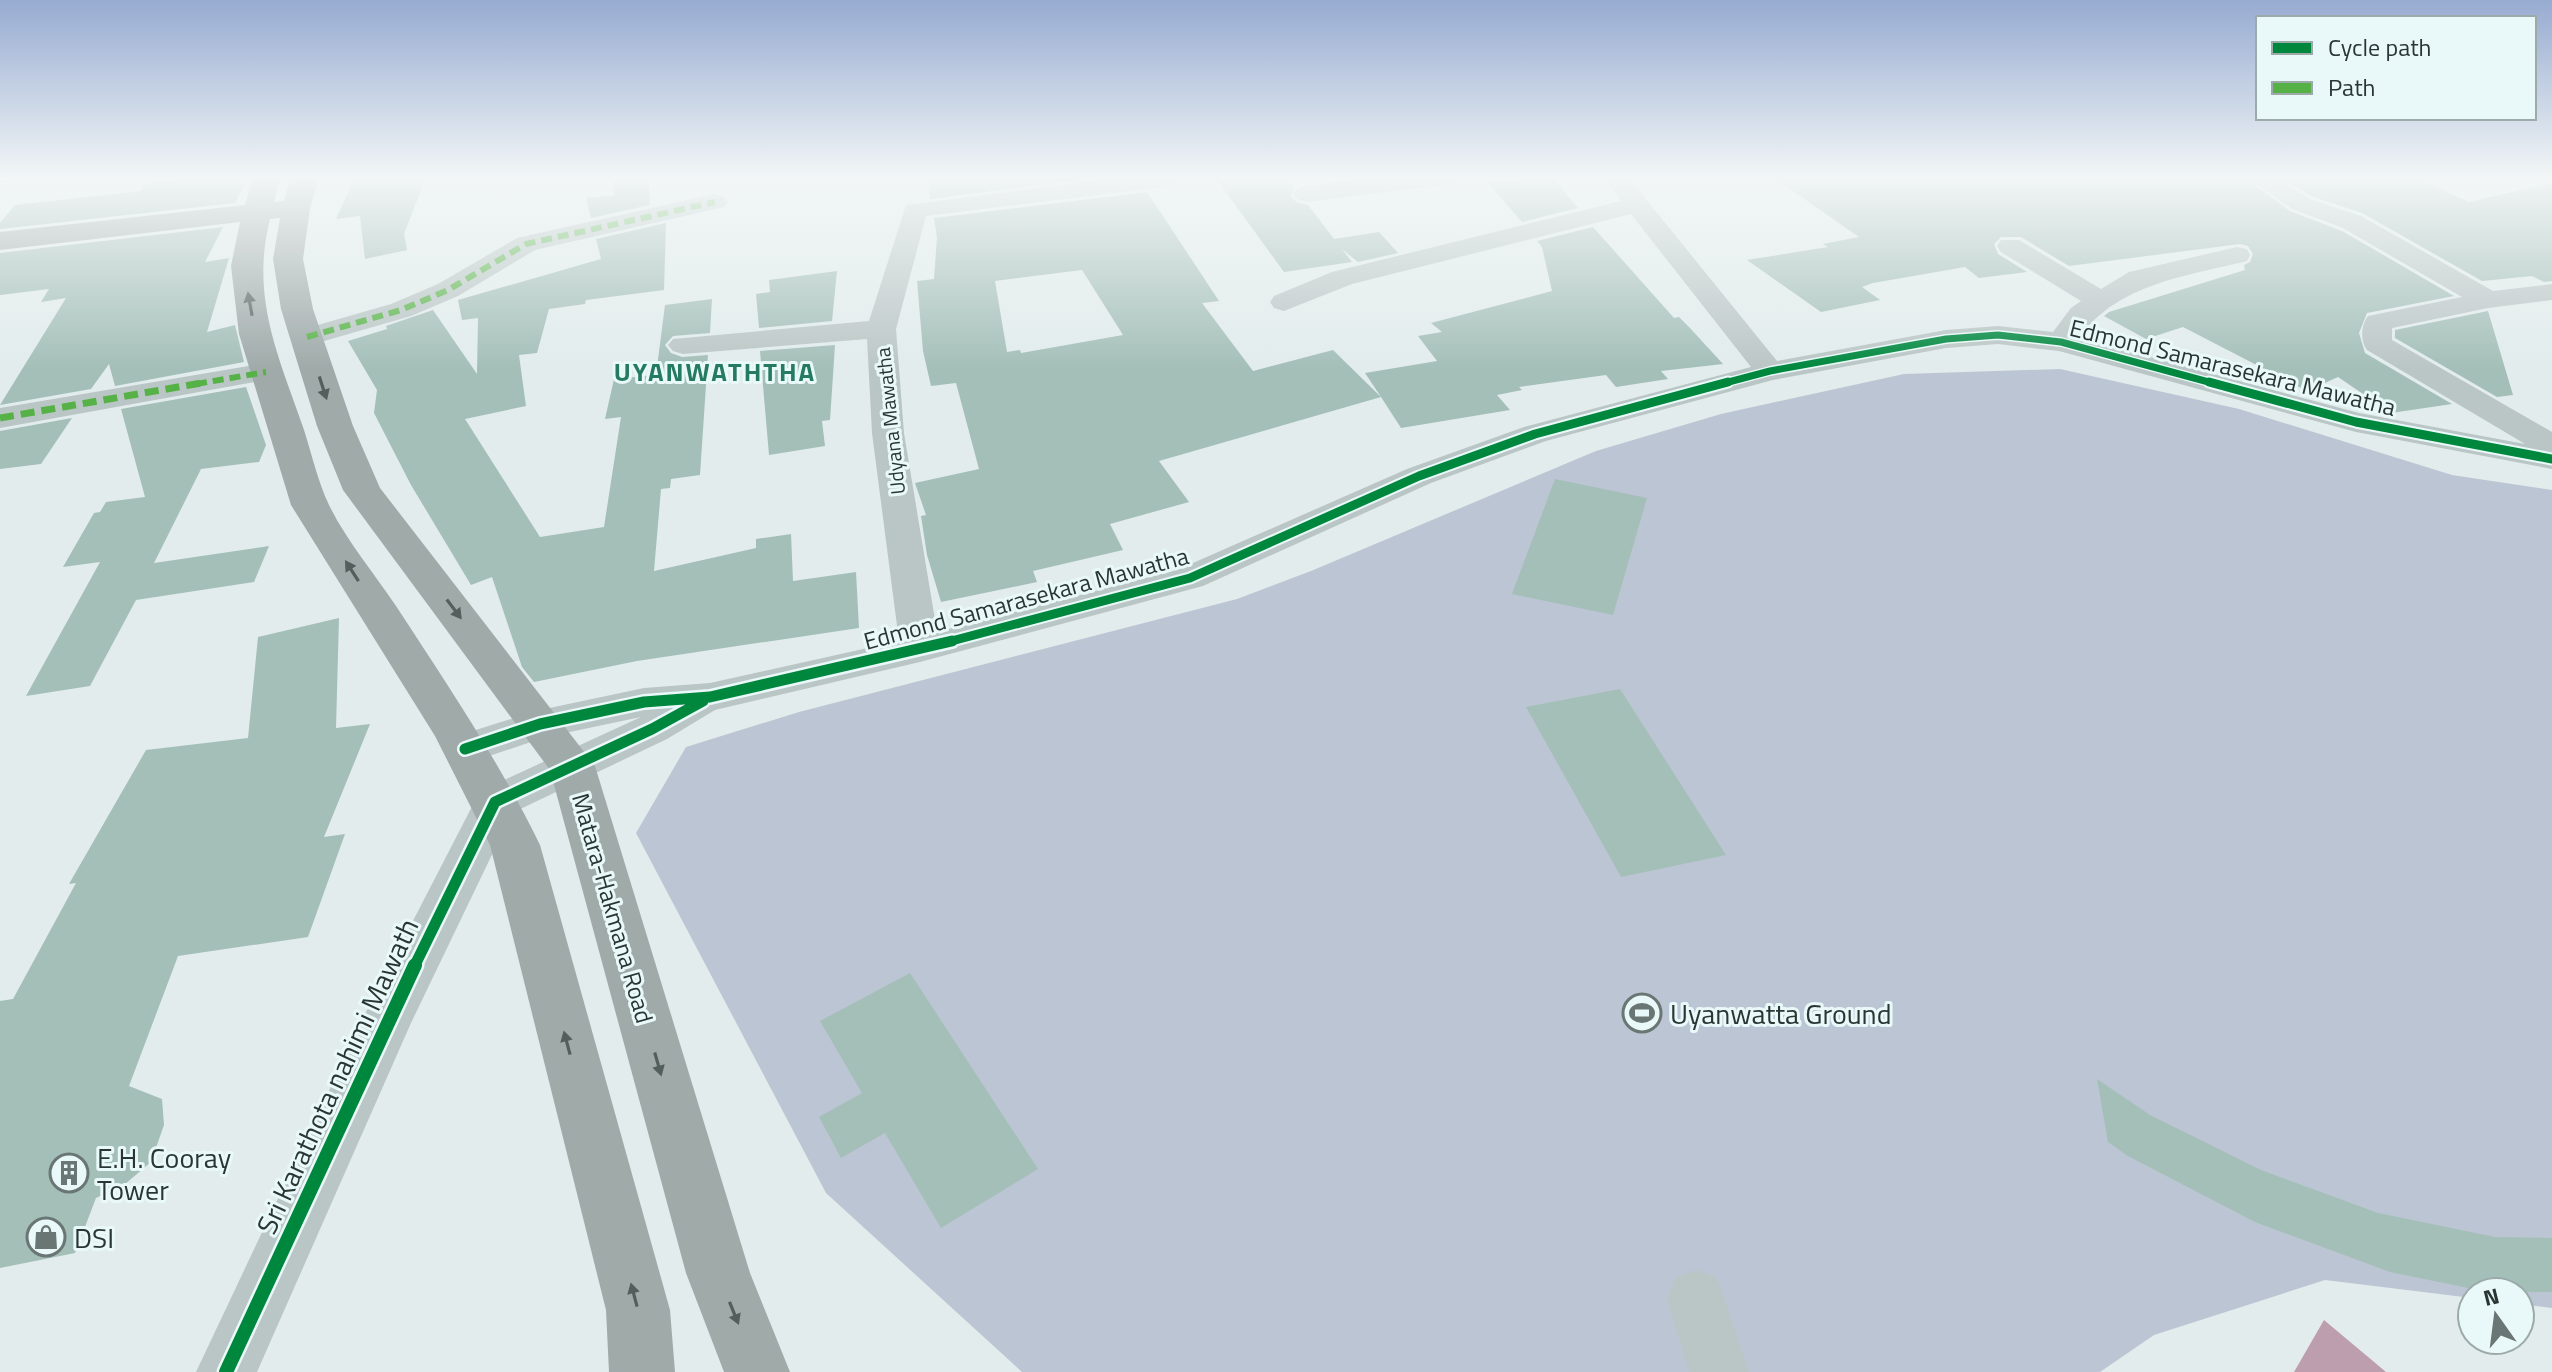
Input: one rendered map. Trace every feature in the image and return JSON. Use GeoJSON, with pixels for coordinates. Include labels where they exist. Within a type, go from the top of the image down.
{"type":"FeatureCollection","features":[{"type":"Feature","properties":{"kind":"main road"},"geometry":{"type":"LineString","coordinates":[[252,241],[247,278],[255,334],[310,505],[465,749],[515,845],[638,1310],[642,1372]]}},
{"type":"Feature","properties":{"kind":"main road","name":"Matara-Hakmana Road"},"geometry":{"type":"LineString","coordinates":[[291,241],[288,259],[297,309],[335,426],[362,490],[556,745],[718,1273],[757,1372]]}},
{"type":"Feature","properties":{"kind":"street"},"geometry":{"type":"LineString","coordinates":[[307,337],[401,310],[448,290],[526,244],[539,241]]}},
{"type":"Feature","properties":{"kind":"street","name":"Udyana Mawatha"},"geometry":{"type":"LineString","coordinates":[[906,241],[881,329],[888,433],[920,649]]}},
{"type":"Feature","properties":{"kind":"street"},"geometry":{"type":"LineString","coordinates":[[1284,302],[1342,278],[1491,241]]}},
{"type":"Feature","properties":{"kind":"street"},"geometry":{"type":"LineString","coordinates":[[1666,241],[1770,371]]}},
{"type":"Feature","properties":{"kind":"street"},"geometry":{"type":"LineString","coordinates":[[2385,241],[2488,300]]}},
{"type":"Feature","properties":{"kind":"street"},"geometry":{"type":"LineString","coordinates":[[2010,246],[2102,302]]}},
{"type":"Feature","properties":{"kind":"street"},"geometry":{"type":"LineString","coordinates":[[2061,342],[2081,314],[2139,278],[2237,255]]}},
{"type":"Feature","properties":{"kind":"street"},"geometry":{"type":"LineString","coordinates":[[2552,292],[2488,300],[2378,322],[2377,344],[2552,446]]}},
{"type":"Feature","properties":{"kind":"street"},"geometry":{"type":"LineString","coordinates":[[683,345],[881,329]]}},
{"type":"Feature","properties":{"kind":"street","name":"Edmond Samarasekara Mawatha"},"geometry":{"type":"LineString","coordinates":[[465,749],[556,745],[652,729],[710,697],[920,649],[1190,578],[1419,476],[1521,439],[1770,371],[1946,339],[1998,335],[2061,342],[2356,422],[2552,459]]}},
{"type":"Feature","properties":{"kind":"street"},"geometry":{"type":"LineString","coordinates":[[0,418],[266,372]]}},
{"type":"Feature","properties":{"kind":"street","name":"Edmond Samarasekara Mawatha"},"geometry":{"type":"LineString","coordinates":[[495,802],[556,745]]}},
{"type":"Feature","properties":{"kind":"street","name":"Sri Karathota nahimi Mawath"},"geometry":{"type":"LineString","coordinates":[[226,1372],[386,1023],[495,802]]}},
{"type":"Feature","properties":{"kind":"street"},"geometry":{"type":"LineString","coordinates":[[1696,1299],[1719,1372]]}},
{"type":"Feature","properties":{"kind":"shaded area","name":"Uyanwatta Ground"},"geometry":{"type":"Polygon","coordinates":[[[2060,369],[2239,409],[2452,475],[2552,490],[2552,1308],[2536,1306],[2536,1276],[2456,1276],[2456,1296],[2325,1280],[2154,1335],[2100,1372],[1022,1372],[826,1193],[636,833],[686,747],[799,712],[1237,599],[1596,451],[1721,414],[1904,374],[2060,369]]]}},
{"type":"Feature","properties":{"kind":"shaded area"},"geometry":{"type":"Polygon","coordinates":[[[2324,1320],[2386,1372],[2294,1372],[2324,1320]]]}},
{"type":"Feature","properties":{"kind":"building"},"geometry":{"type":"Polygon","coordinates":[[[103,241],[216,241],[205,262],[229,258],[207,332],[235,325],[244,362],[115,386],[109,364],[91,389],[0,405],[66,298],[41,302],[49,289],[0,295],[0,253],[103,241]]]}},
{"type":"Feature","properties":{"kind":"building"},"geometry":{"type":"Polygon","coordinates":[[[363,241],[405,241],[407,250],[365,259],[363,241]]]}},
{"type":"Feature","properties":{"kind":"building"},"geometry":{"type":"Polygon","coordinates":[[[597,241],[665,241],[664,290],[586,300],[585,304],[549,309],[537,353],[519,355],[526,406],[465,419],[540,537],[604,527],[621,417],[605,419],[614,379],[656,375],[665,305],[712,299],[710,333],[673,336],[665,345],[671,353],[682,357],[708,355],[700,475],[671,479],[670,488],[661,489],[654,571],[756,548],[756,539],[791,534],[793,581],[856,572],[859,628],[637,661],[534,682],[522,667],[492,577],[471,585],[411,485],[374,413],[377,390],[348,341],[433,310],[477,374],[478,318],[462,320],[458,300],[601,259],[597,241]]]}},
{"type":"Feature","properties":{"kind":"building"},"geometry":{"type":"Polygon","coordinates":[[[937,241],[1179,241],[1219,301],[1202,303],[1253,371],[1333,350],[1381,397],[1159,461],[1189,502],[1110,524],[1123,550],[1033,571],[1037,582],[941,602],[927,555],[921,516],[926,515],[915,483],[979,469],[956,383],[931,386],[923,351],[917,281],[934,279],[937,241]],[[1082,270],[995,281],[1007,352],[1020,350],[1021,353],[1123,335],[1082,270]]]}},
{"type":"Feature","properties":{"kind":"building"},"geometry":{"type":"Polygon","coordinates":[[[1262,241],[1387,241],[1398,253],[1358,262],[1342,249],[1352,262],[1284,272],[1262,241]]]}},
{"type":"Feature","properties":{"kind":"building"},"geometry":{"type":"Polygon","coordinates":[[[1537,241],[1605,241],[1674,318],[1679,317],[1723,364],[1661,371],[1668,379],[1616,387],[1606,375],[1519,387],[1522,390],[1497,395],[1510,410],[1401,428],[1365,373],[1437,361],[1418,336],[1442,332],[1431,323],[1552,291],[1542,247],[1537,241]]]}},
{"type":"Feature","properties":{"kind":"building"},"geometry":{"type":"Polygon","coordinates":[[[1838,241],[1997,241],[1994,244],[1998,254],[2027,272],[1979,278],[1965,267],[1873,283],[1862,287],[1880,300],[1821,312],[1747,260],[1828,247],[1823,244],[1838,241]]]}},
{"type":"Feature","properties":{"kind":"building"},"geometry":{"type":"Polygon","coordinates":[[[2028,241],[2359,241],[2454,296],[2367,313],[2359,333],[2365,353],[2452,404],[2391,413],[2338,377],[2307,391],[2183,327],[2146,339],[2104,316],[2245,270],[2244,265],[2250,262],[2253,254],[2248,246],[2240,244],[2069,266],[2028,241]]]}},
{"type":"Feature","properties":{"kind":"building"},"geometry":{"type":"Polygon","coordinates":[[[2411,241],[2552,241],[2552,281],[2544,282],[2532,276],[2482,281],[2411,241]]]}},
{"type":"Feature","properties":{"kind":"building"},"geometry":{"type":"Polygon","coordinates":[[[837,271],[832,321],[759,328],[756,294],[770,292],[769,280],[837,271]]]}},
{"type":"Feature","properties":{"kind":"building"},"geometry":{"type":"Polygon","coordinates":[[[2488,311],[2513,395],[2497,397],[2395,338],[2395,330],[2488,311]]]}},
{"type":"Feature","properties":{"kind":"building"},"geometry":{"type":"Polygon","coordinates":[[[835,345],[830,420],[822,421],[825,446],[769,455],[760,351],[835,345]]]}},
{"type":"Feature","properties":{"kind":"building"},"geometry":{"type":"Polygon","coordinates":[[[246,387],[266,445],[259,462],[201,469],[154,563],[269,546],[254,582],[136,600],[90,686],[26,696],[100,562],[63,567],[94,513],[100,512],[106,502],[145,497],[121,409],[246,387]]]}},
{"type":"Feature","properties":{"kind":"building"},"geometry":{"type":"Polygon","coordinates":[[[72,418],[41,464],[0,469],[0,431],[72,418]]]}},
{"type":"Feature","properties":{"kind":"building"},"geometry":{"type":"Polygon","coordinates":[[[1555,479],[1647,498],[1613,615],[1512,594],[1555,479]]]}},
{"type":"Feature","properties":{"kind":"building"},"geometry":{"type":"Polygon","coordinates":[[[339,618],[336,728],[370,724],[324,837],[345,834],[308,937],[178,956],[129,1086],[162,1099],[164,1125],[151,1162],[124,1185],[96,1198],[75,1253],[0,1268],[0,1001],[13,999],[76,883],[69,884],[146,750],[248,738],[258,637],[339,618]]]}},
{"type":"Feature","properties":{"kind":"building"},"geometry":{"type":"Polygon","coordinates":[[[1620,689],[1726,855],[1621,877],[1526,707],[1620,689]]]}},
{"type":"Feature","properties":{"kind":"building"},"geometry":{"type":"Polygon","coordinates":[[[910,973],[1038,1169],[941,1228],[885,1133],[841,1158],[819,1117],[862,1093],[820,1021],[910,973]]]}},
{"type":"Feature","properties":{"kind":"building"},"geometry":{"type":"Polygon","coordinates":[[[2097,1079],[2150,1115],[2261,1170],[2378,1213],[2495,1237],[2552,1238],[2552,1292],[2536,1292],[2536,1276],[2456,1276],[2456,1285],[2390,1272],[2255,1222],[2128,1156],[2108,1142],[2097,1079]]]}},
{"type":"Feature","properties":{"kind":"marked path"},"geometry":{"type":"LineString","coordinates":[[307,337],[401,310],[448,290],[526,244],[539,241]]}},
{"type":"Feature","properties":{"kind":"marked path"},"geometry":{"type":"LineString","coordinates":[[0,418],[266,372]]}},
{"type":"Feature","properties":{"kind":"cycle path"},"geometry":{"type":"LineString","coordinates":[[465,749],[540,724],[644,702],[710,697],[920,649],[1190,578],[1419,476],[1535,434],[1770,371],[1946,339],[1998,335],[2061,342],[2356,422],[2552,459]]}},
{"type":"Feature","properties":{"kind":"cycle path"},"geometry":{"type":"LineString","coordinates":[[226,1372],[386,1023],[495,802],[652,729],[703,701]]}},
{"type":"Feature","properties":{"kind":"place","name":"Uyanwatta Ground"},"geometry":{"type":"Point","coordinates":[1642,1013]}},
{"type":"Feature","properties":{"kind":"place","name":"E.H. Cooray Tower"},"geometry":{"type":"Point","coordinates":[69,1173]}},
{"type":"Feature","properties":{"kind":"place","name":"DSI"},"geometry":{"type":"Point","coordinates":[46,1237]}},
{"type":"Feature","properties":{"kind":"district","name":"UYANWATHTHA"},"geometry":{"type":"Point","coordinates":[715,371]}}]}
